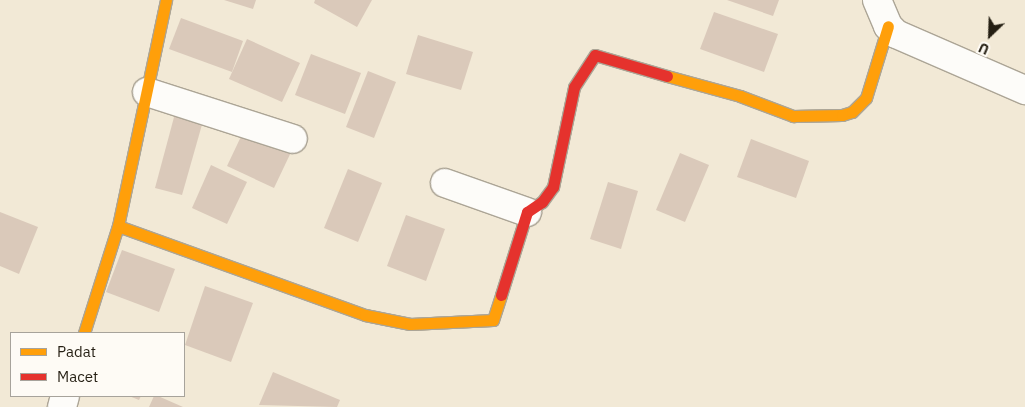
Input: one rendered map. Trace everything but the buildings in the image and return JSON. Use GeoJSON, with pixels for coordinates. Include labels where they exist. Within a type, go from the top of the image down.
{"type":"FeatureCollection","features":[{"type":"Feature","properties":{"kind":"street"},"geometry":{"type":"LineString","coordinates":[[84,332],[118,226],[166,0]]}},
{"type":"Feature","properties":{"kind":"street"},"geometry":{"type":"LineString","coordinates":[[877,0],[888,26],[896,34],[1025,90]]}},
{"type":"Feature","properties":{"kind":"street"},"geometry":{"type":"LineString","coordinates":[[118,226],[365,315],[410,324],[493,320],[528,212],[542,202],[553,187],[574,87],[595,55],[692,84],[740,96],[793,116],[842,115],[852,112],[866,98],[888,26]]}},
{"type":"Feature","properties":{"kind":"street"},"geometry":{"type":"LineString","coordinates":[[147,92],[293,139]]}},
{"type":"Feature","properties":{"kind":"street"},"geometry":{"type":"LineString","coordinates":[[445,183],[528,212]]}},
{"type":"Feature","properties":{"kind":"traffic: slow"},"geometry":{"type":"LineString","coordinates":[[84,332],[118,226],[166,0]]}},
{"type":"Feature","properties":{"kind":"traffic: slow"},"geometry":{"type":"LineString","coordinates":[[667,76],[740,96],[793,116],[842,115],[852,112],[866,98],[888,26]]}},
{"type":"Feature","properties":{"kind":"traffic: slow"},"geometry":{"type":"LineString","coordinates":[[118,226],[365,315],[410,324],[493,320],[501,295]]}},
{"type":"Feature","properties":{"kind":"traffic: jam"},"geometry":{"type":"LineString","coordinates":[[501,295],[527,212],[542,202],[553,187],[574,87],[595,55],[667,76]]}}]}
